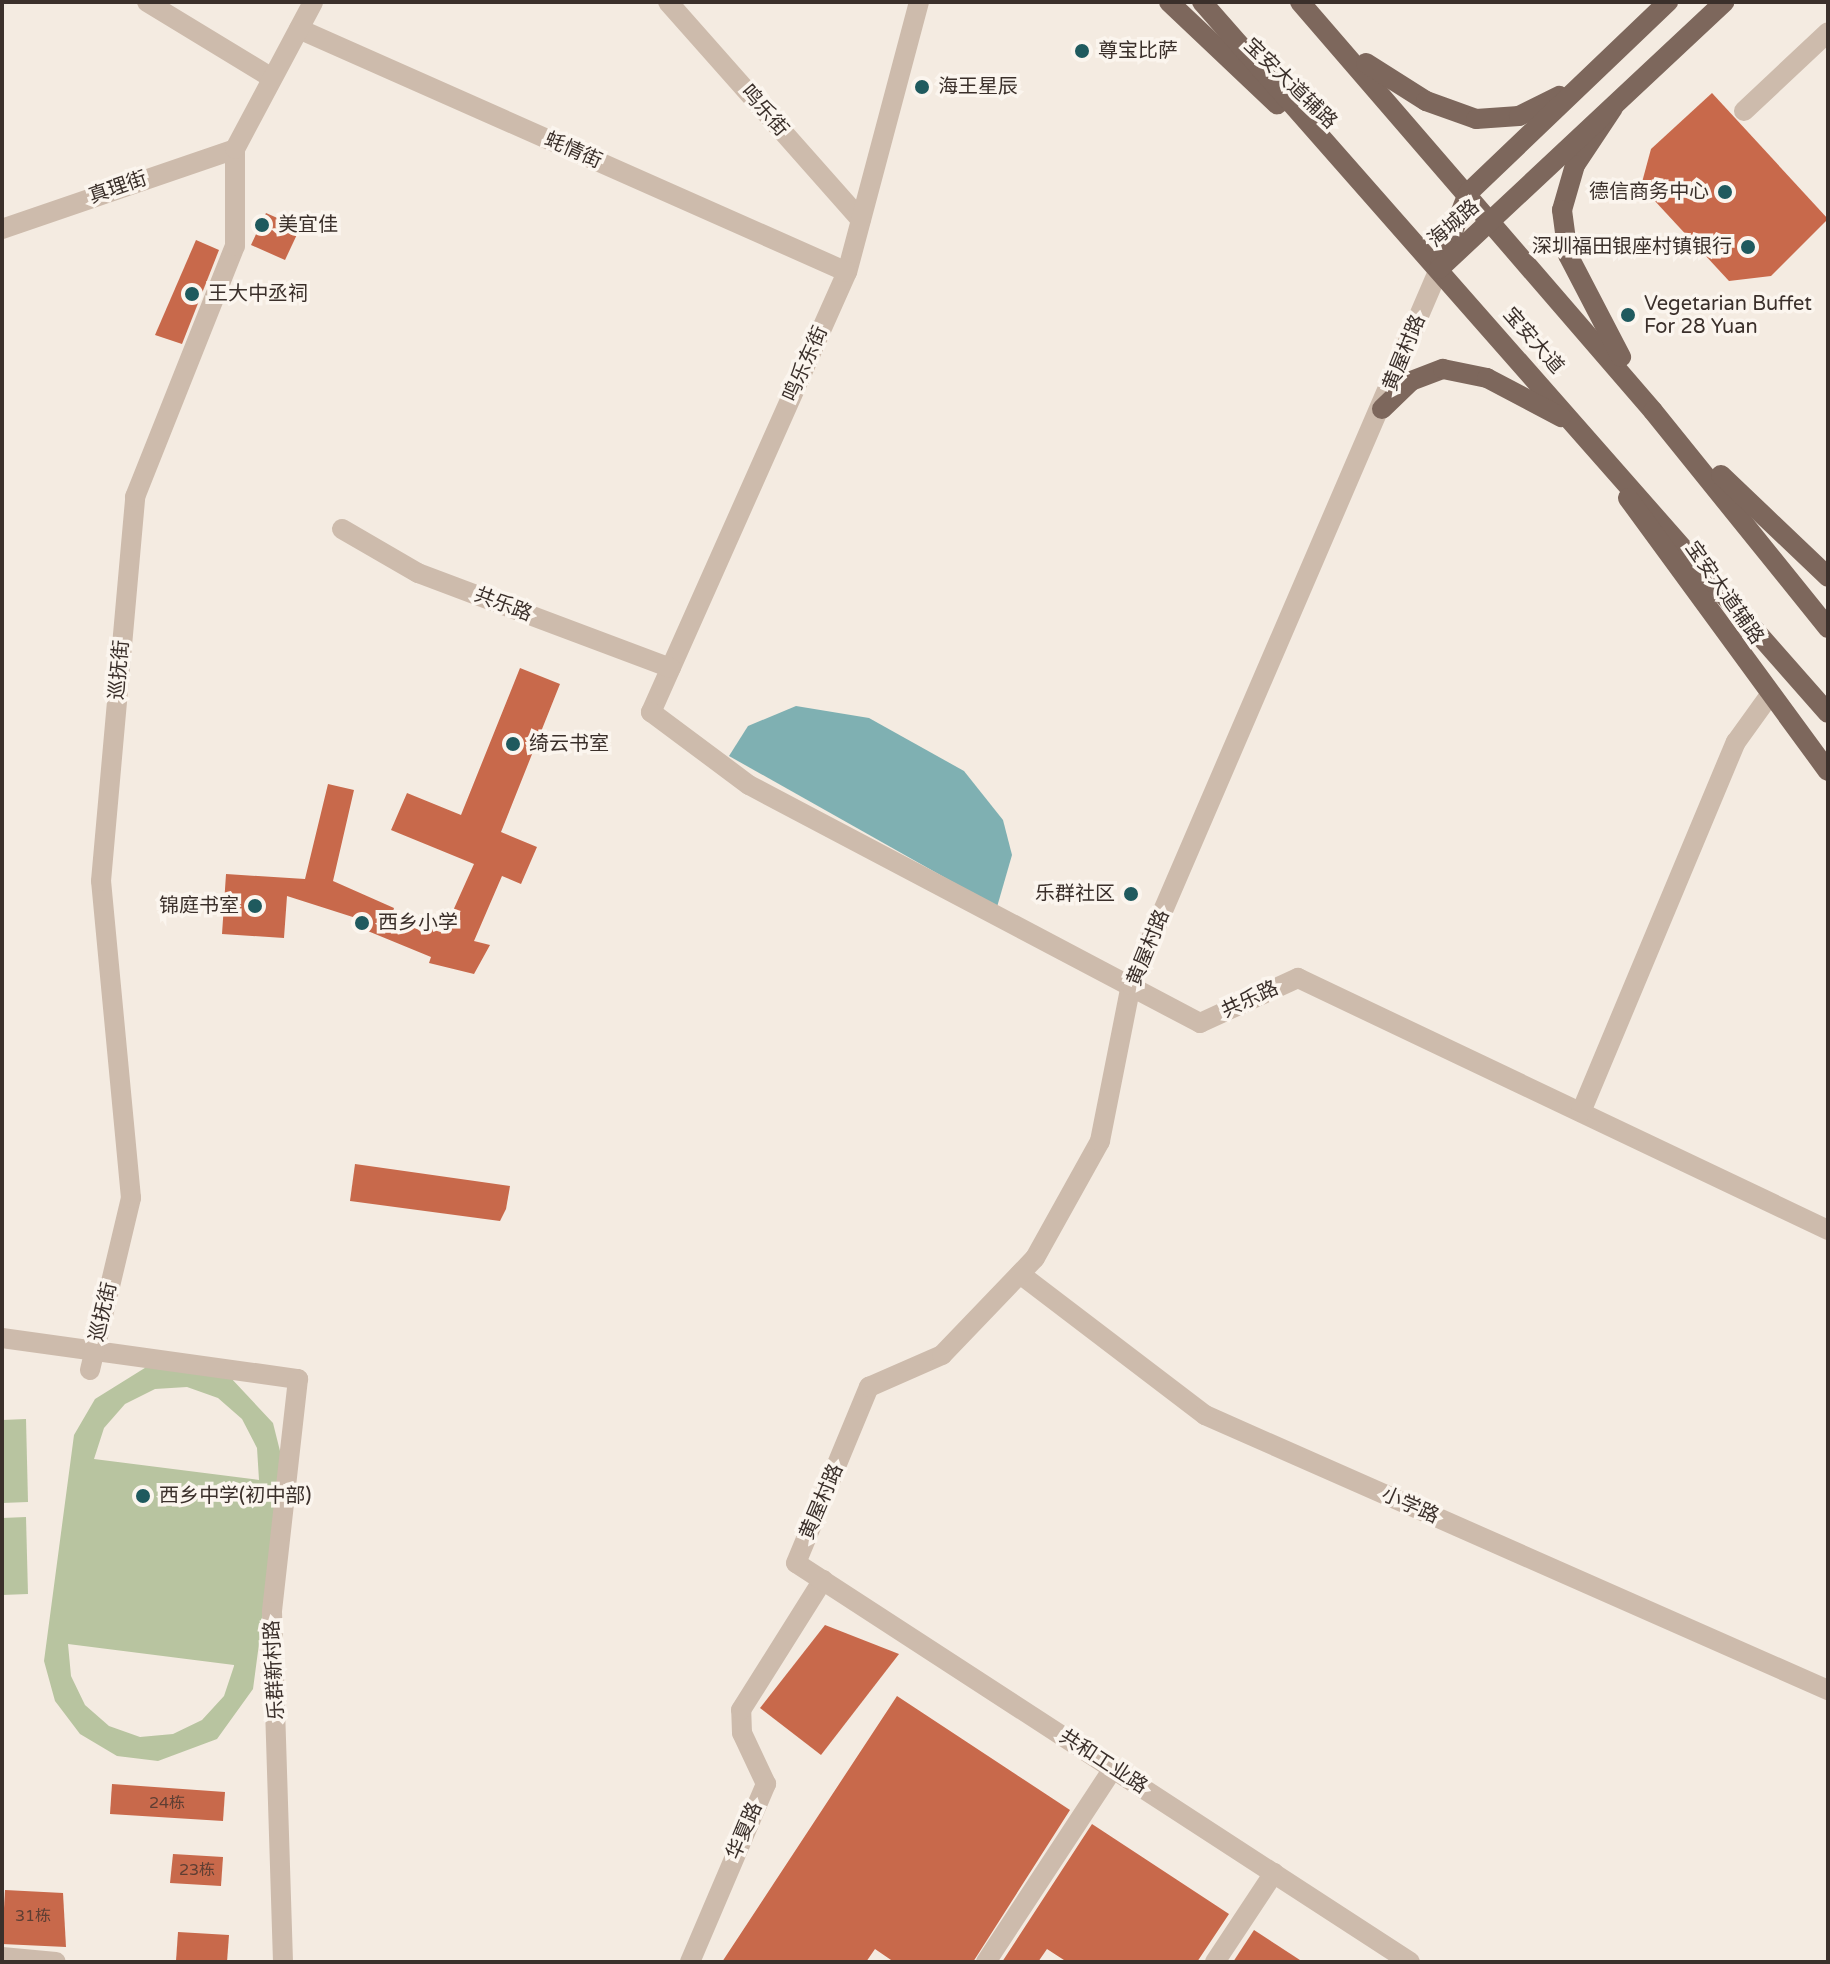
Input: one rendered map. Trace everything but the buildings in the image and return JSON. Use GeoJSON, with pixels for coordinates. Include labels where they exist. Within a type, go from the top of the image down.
{"type":"FeatureCollection","features":[{"type":"Feature","properties":{"kind":"main road","name":"宝安大道辅路"},"geometry":{"type":"LineString","coordinates":[[1169,2],[1378,200]]}},
{"type":"Feature","properties":{"kind":"main road","name":"宝安大道"},"geometry":{"type":"LineString","coordinates":[[1202,2],[1828,713]]}},
{"type":"Feature","properties":{"kind":"main road"},"geometry":{"type":"LineString","coordinates":[[1300,2],[1494,222],[1653,411],[1828,628]]}},
{"type":"Feature","properties":{"kind":"main road"},"geometry":{"type":"LineString","coordinates":[[1307,2],[1336,41],[1397,85],[1476,119],[1519,116],[1583,83]]}},
{"type":"Feature","properties":{"kind":"main road","name":"海城路"},"geometry":{"type":"LineString","coordinates":[[1439,269],[1468,193],[1668,2]]}},
{"type":"Feature","properties":{"kind":"main road","name":"海城路"},"geometry":{"type":"LineString","coordinates":[[1439,269],[1494,222],[1724,2]]}},
{"type":"Feature","properties":{"kind":"main road"},"geometry":{"type":"LineString","coordinates":[[1613,108],[1565,188],[1563,229],[1580,284],[1653,411],[1828,577]]}},
{"type":"Feature","properties":{"kind":"main road"},"geometry":{"type":"LineString","coordinates":[[1382,409],[1411,381],[1454,370],[1487,378],[1580,431]]}},
{"type":"Feature","properties":{"kind":"main road","name":"宝安大道辅路"},"geometry":{"type":"LineString","coordinates":[[1580,431],[1769,696],[1828,771]]}},
{"type":"Feature","properties":{"kind":"street"},"geometry":{"type":"LineString","coordinates":[[147,2],[272,78]]}},
{"type":"Feature","properties":{"kind":"street","name":"巡抚街"},"geometry":{"type":"LineString","coordinates":[[90,1370],[131,1198],[101,881],[135,497],[235,246],[235,149],[313,2]]}},
{"type":"Feature","properties":{"kind":"street","name":"鸣乐街"},"geometry":{"type":"LineString","coordinates":[[668,2],[861,220]]}},
{"type":"Feature","properties":{"kind":"street","name":"鸣乐东街"},"geometry":{"type":"LineString","coordinates":[[651,712],[847,272],[919,2]]}},
{"type":"Feature","properties":{"kind":"street","name":"蚝情街"},"geometry":{"type":"LineString","coordinates":[[299,29],[847,272]]}},
{"type":"Feature","properties":{"kind":"street"},"geometry":{"type":"LineString","coordinates":[[1744,111],[1828,32]]}},
{"type":"Feature","properties":{"kind":"street","name":"真理街"},"geometry":{"type":"LineString","coordinates":[[2,229],[235,149]]}},
{"type":"Feature","properties":{"kind":"street","name":"黄屋村路"},"geometry":{"type":"LineString","coordinates":[[796,1563],[869,1387],[942,1355],[1020,1274],[1100,1141],[1131,985],[1382,409],[1439,269]]}},
{"type":"Feature","properties":{"kind":"street","name":"共乐路"},"geometry":{"type":"LineString","coordinates":[[342,529],[418,573],[671,668]]}},
{"type":"Feature","properties":{"kind":"street"},"geometry":{"type":"LineString","coordinates":[[1581,1112],[1736,742],[1769,696]]}},
{"type":"Feature","properties":{"kind":"street","name":"共乐路"},"geometry":{"type":"LineString","coordinates":[[651,712],[749,785],[1200,1023],[1298,978],[1828,1230]]}},
{"type":"Feature","properties":{"kind":"street","name":"小学路"},"geometry":{"type":"LineString","coordinates":[[1020,1274],[1205,1415],[1828,1690]]}},
{"type":"Feature","properties":{"kind":"street"},"geometry":{"type":"LineString","coordinates":[[2,1338],[95,1348]]}},
{"type":"Feature","properties":{"kind":"street","name":"乐群新村路"},"geometry":{"type":"LineString","coordinates":[[95,1348],[298,1379],[272,1612],[283,1962]]}},
{"type":"Feature","properties":{"kind":"street","name":"共和工业路"},"geometry":{"type":"LineString","coordinates":[[796,1563],[1410,1962]]}},
{"type":"Feature","properties":{"kind":"street","name":"华夏路"},"geometry":{"type":"LineString","coordinates":[[690,1962],[766,1784],[742,1733],[741,1710],[823,1580]]}},
{"type":"Feature","properties":{"kind":"street"},"geometry":{"type":"LineString","coordinates":[[986,1962],[1113,1769]]}},
{"type":"Feature","properties":{"kind":"street"},"geometry":{"type":"LineString","coordinates":[[1215,1962],[1274,1873]]}},
{"type":"Feature","properties":{"kind":"street"},"geometry":{"type":"LineString","coordinates":[[2,1957],[56,1962]]}},
{"type":"Feature","properties":{"kind":"green space"},"geometry":{"type":"Polygon","coordinates":[[[148,1366],[230,1377],[273,1423],[283,1463],[253,1689],[217,1739],[158,1761],[117,1756],[80,1734],[55,1701],[44,1661],[74,1435],[95,1399],[148,1366]],[[187,1387],[155,1389],[125,1404],[104,1428],[94,1459],[259,1480],[257,1448],[242,1419],[218,1398],[187,1387]],[[68,1644],[71,1676],[85,1705],[109,1726],[140,1737],[173,1734],[202,1720],[224,1696],[234,1666],[234,1665],[68,1644]]]}},
{"type":"Feature","properties":{"kind":"green space"},"geometry":{"type":"Polygon","coordinates":[[[26,1419],[28,1502],[2,1503],[2,1420],[26,1419]]]}},
{"type":"Feature","properties":{"kind":"green space"},"geometry":{"type":"Polygon","coordinates":[[[26,1517],[28,1594],[2,1595],[2,1518],[26,1517]]]}},
{"type":"Feature","properties":{"kind":"water"},"geometry":{"type":"Polygon","coordinates":[[[796,706],[869,718],[964,771],[1003,820],[1012,855],[997,907],[729,756],[748,726],[796,706]]]}},
{"type":"Feature","properties":{"kind":"place","name":"尊宝比萨"},"geometry":{"type":"Point","coordinates":[1082,51]}},
{"type":"Feature","properties":{"kind":"place","name":"海王星辰"},"geometry":{"type":"Point","coordinates":[922,87]}},
{"type":"Feature","properties":{"kind":"place","name":"德信商务中心"},"geometry":{"type":"Point","coordinates":[1725,192]}},
{"type":"Feature","properties":{"kind":"place","name":"美宜佳"},"geometry":{"type":"Point","coordinates":[262,225]}},
{"type":"Feature","properties":{"kind":"place","name":"深圳福田银座村镇银行"},"geometry":{"type":"Point","coordinates":[1748,247]}},
{"type":"Feature","properties":{"kind":"place","name":"王大中丞祠"},"geometry":{"type":"Point","coordinates":[192,294]}},
{"type":"Feature","properties":{"kind":"place","name":"Vegetarian Buffet For 28 Yuan"},"geometry":{"type":"Point","coordinates":[1628,315]}},
{"type":"Feature","properties":{"kind":"place","name":"绮云书室"},"geometry":{"type":"Point","coordinates":[513,744]}},
{"type":"Feature","properties":{"kind":"place","name":"乐群社区"},"geometry":{"type":"Point","coordinates":[1131,894]}},
{"type":"Feature","properties":{"kind":"place","name":"锦庭书室"},"geometry":{"type":"Point","coordinates":[255,906]}},
{"type":"Feature","properties":{"kind":"place","name":"西乡小学"},"geometry":{"type":"Point","coordinates":[362,923]}},
{"type":"Feature","properties":{"kind":"place","name":"西乡中学(初中部)"},"geometry":{"type":"Point","coordinates":[143,1496]}}]}
